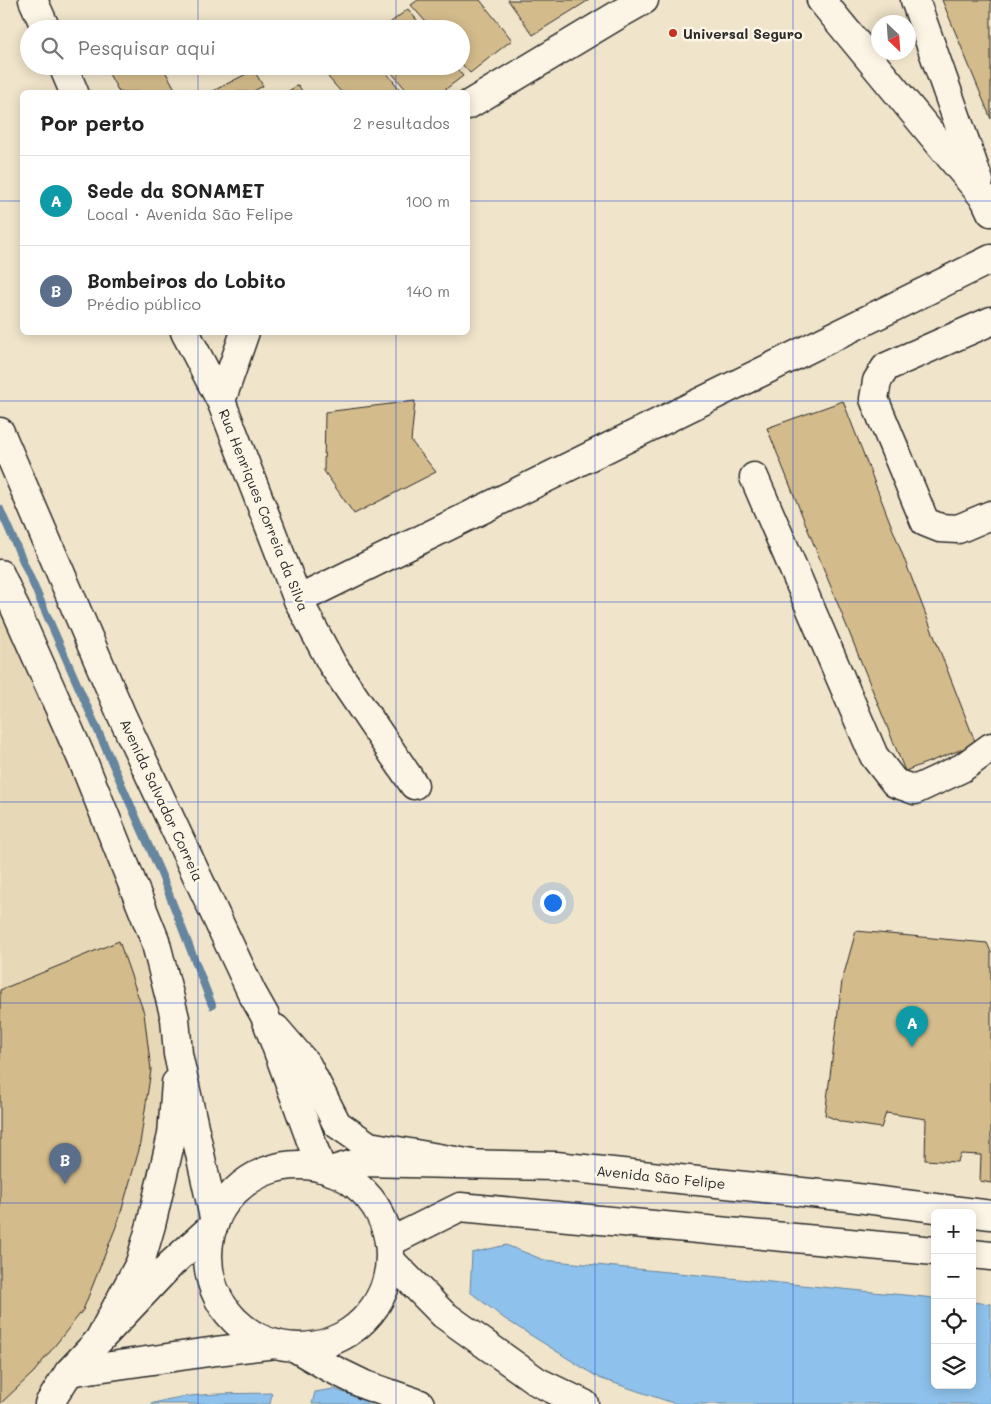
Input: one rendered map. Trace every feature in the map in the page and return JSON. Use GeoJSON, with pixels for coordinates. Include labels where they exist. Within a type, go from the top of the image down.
{"type":"FeatureCollection","features":[{"type":"Feature","properties":{"kind":"main road"},"geometry":{"type":"LineString","coordinates":[[33,0],[42,20]]}},
{"type":"Feature","properties":{"kind":"main road"},"geometry":{"type":"LineString","coordinates":[[470,104],[604,22],[644,0]]}},
{"type":"Feature","properties":{"kind":"main road"},"geometry":{"type":"LineString","coordinates":[[821,0],[988,206]]}},
{"type":"Feature","properties":{"kind":"main road"},"geometry":{"type":"LineString","coordinates":[[915,0],[988,206]]}},
{"type":"Feature","properties":{"kind":"main road"},"geometry":{"type":"LineString","coordinates":[[66,75],[73,90]]}},
{"type":"Feature","properties":{"kind":"main road"},"geometry":{"type":"LineString","coordinates":[[298,600],[991,258]]}},
{"type":"Feature","properties":{"kind":"main road"},"geometry":{"type":"LineString","coordinates":[[991,321],[886,367],[877,381],[874,398],[925,522],[940,528],[958,529],[991,515]]}},
{"type":"Feature","properties":{"kind":"main road","name":"Rua Henriques Correia da Silva"},"geometry":{"type":"LineString","coordinates":[[187,335],[221,401],[298,600],[332,664],[414,785]]}},
{"type":"Feature","properties":{"kind":"main road"},"geometry":{"type":"LineString","coordinates":[[221,401],[244,335]]}},
{"type":"Feature","properties":{"kind":"main road","name":"Avenida Salvador Correia"},"geometry":{"type":"LineString","coordinates":[[0,432],[122,716],[252,993],[265,1016],[326,1169]]}},
{"type":"Feature","properties":{"kind":"main road"},"geometry":{"type":"LineString","coordinates":[[754,477],[874,756],[895,783],[915,790],[962,768],[991,747]]}},
{"type":"Feature","properties":{"kind":"main road"},"geometry":{"type":"LineString","coordinates":[[0,574],[84,766],[155,940],[176,1018],[178,1054],[172,1135],[151,1225],[140,1263],[99,1340]]}},
{"type":"Feature","properties":{"kind":"main road"},"geometry":{"type":"LineString","coordinates":[[265,1016],[307,1064],[337,1124],[369,1146],[473,1164]]}},
{"type":"Feature","properties":{"kind":"main road"},"geometry":{"type":"LineString","coordinates":[[178,1054],[215,1223]]}},
{"type":"Feature","properties":{"kind":"main road","name":"Avenida São Felipe"},"geometry":{"type":"LineString","coordinates":[[326,1169],[361,1162],[556,1166],[849,1197],[991,1215]]}},
{"type":"Feature","properties":{"kind":"main road"},"geometry":{"type":"LineString","coordinates":[[69,1372],[216,1351],[285,1346],[312,1346],[330,1342],[360,1324],[382,1295],[388,1278],[390,1252],[386,1226],[370,1198],[358,1186],[326,1169],[306,1166],[290,1166],[258,1176],[245,1184],[223,1208],[215,1223],[208,1258],[210,1275],[222,1306],[246,1330],[260,1338],[285,1346],[365,1385],[420,1404]]}},
{"type":"Feature","properties":{"kind":"main road"},"geometry":{"type":"LineString","coordinates":[[390,1252],[460,1207],[931,1251]]}},
{"type":"Feature","properties":{"kind":"main road"},"geometry":{"type":"LineString","coordinates":[[49,1404],[69,1372],[171,1264],[215,1223]]}},
{"type":"Feature","properties":{"kind":"main road"},"geometry":{"type":"LineString","coordinates":[[390,1252],[443,1314],[538,1382],[584,1404]]}},
{"type":"Feature","properties":{"kind":"main road"},"geometry":{"type":"LineString","coordinates":[[976,1254],[991,1256]]}},
{"type":"Feature","properties":{"kind":"shaded area"},"geometry":{"type":"Polygon","coordinates":[[[0,574],[175,1018],[151,1225],[49,1404],[0,1404],[0,574]]]}},
{"type":"Feature","properties":{"kind":"water"},"geometry":{"type":"Polygon","coordinates":[[[506,1245],[544,1260],[931,1298],[931,1389],[976,1389],[976,1302],[991,1304],[991,1404],[676,1404],[599,1378],[505,1319],[470,1292],[472,1253],[506,1245]]]}},
{"type":"Feature","properties":{"kind":"water"},"geometry":{"type":"Polygon","coordinates":[[[334,1389],[376,1404],[312,1404],[315,1392],[334,1389]]]}},
{"type":"Feature","properties":{"kind":"water"},"geometry":{"type":"Polygon","coordinates":[[[272,1393],[270,1404],[151,1404],[180,1397],[272,1393]]]}},
{"type":"Feature","properties":{"kind":"building"},"geometry":{"type":"Polygon","coordinates":[[[418,0],[480,0],[512,40],[470,73],[470,20],[424,20],[411,5],[418,0]]]}},
{"type":"Feature","properties":{"kind":"building"},"geometry":{"type":"Polygon","coordinates":[[[508,0],[589,0],[533,35],[508,0]]]}},
{"type":"Feature","properties":{"kind":"building"},"geometry":{"type":"Polygon","coordinates":[[[942,0],[991,0],[991,119],[942,0]]]}},
{"type":"Feature","properties":{"kind":"building"},"geometry":{"type":"Polygon","coordinates":[[[408,9],[417,20],[394,20],[408,9]]]}},
{"type":"Feature","properties":{"kind":"building"},"geometry":{"type":"Polygon","coordinates":[[[110,75],[167,75],[176,90],[118,90],[110,75]]]}},
{"type":"Feature","properties":{"kind":"building"},"geometry":{"type":"Polygon","coordinates":[[[244,75],[257,75],[263,86],[256,90],[215,90],[244,75]]]}},
{"type":"Feature","properties":{"kind":"building"},"geometry":{"type":"Polygon","coordinates":[[[331,75],[388,75],[400,90],[339,90],[328,77],[331,75]]]}},
{"type":"Feature","properties":{"kind":"building"},"geometry":{"type":"Polygon","coordinates":[[[394,75],[463,76],[445,90],[406,90],[394,75]]]}},
{"type":"Feature","properties":{"kind":"building"},"geometry":{"type":"Polygon","coordinates":[[[298,85],[302,90],[290,90],[298,85]]]}},
{"type":"Feature","properties":{"kind":"building"},"geometry":{"type":"Polygon","coordinates":[[[415,401],[411,441],[436,472],[354,514],[324,471],[325,412],[415,401]]]}},
{"type":"Feature","properties":{"kind":"building"},"geometry":{"type":"Polygon","coordinates":[[[843,401],[976,744],[905,771],[767,428],[843,401]]]}},
{"type":"Feature","properties":{"kind":"building"},"geometry":{"type":"Polygon","coordinates":[[[856,931],[987,943],[991,952],[991,1183],[980,1181],[981,1155],[961,1154],[957,1162],[925,1160],[926,1119],[886,1113],[881,1128],[842,1122],[825,1115],[842,981],[856,931]]]}},
{"type":"Feature","properties":{"kind":"building"},"geometry":{"type":"Polygon","coordinates":[[[119,941],[144,1013],[151,1070],[139,1150],[119,1219],[83,1310],[34,1372],[0,1404],[0,990],[119,941]]]}},
{"type":"Feature","properties":{"kind":"waterway"},"geometry":{"type":"LineString","coordinates":[[0,509],[162,876],[212,1005]]}},
{"type":"Feature","properties":{"kind":"place","name":"Universal Seguro"},"geometry":{"type":"Point","coordinates":[673,33]}},
{"type":"Feature","properties":{"kind":"place","name":"Sede da SONAMET"},"geometry":{"type":"Point","coordinates":[912,1047]}},
{"type":"Feature","properties":{"kind":"place","name":"Bombeiros do Lobito"},"geometry":{"type":"Point","coordinates":[65,1184]}}]}
